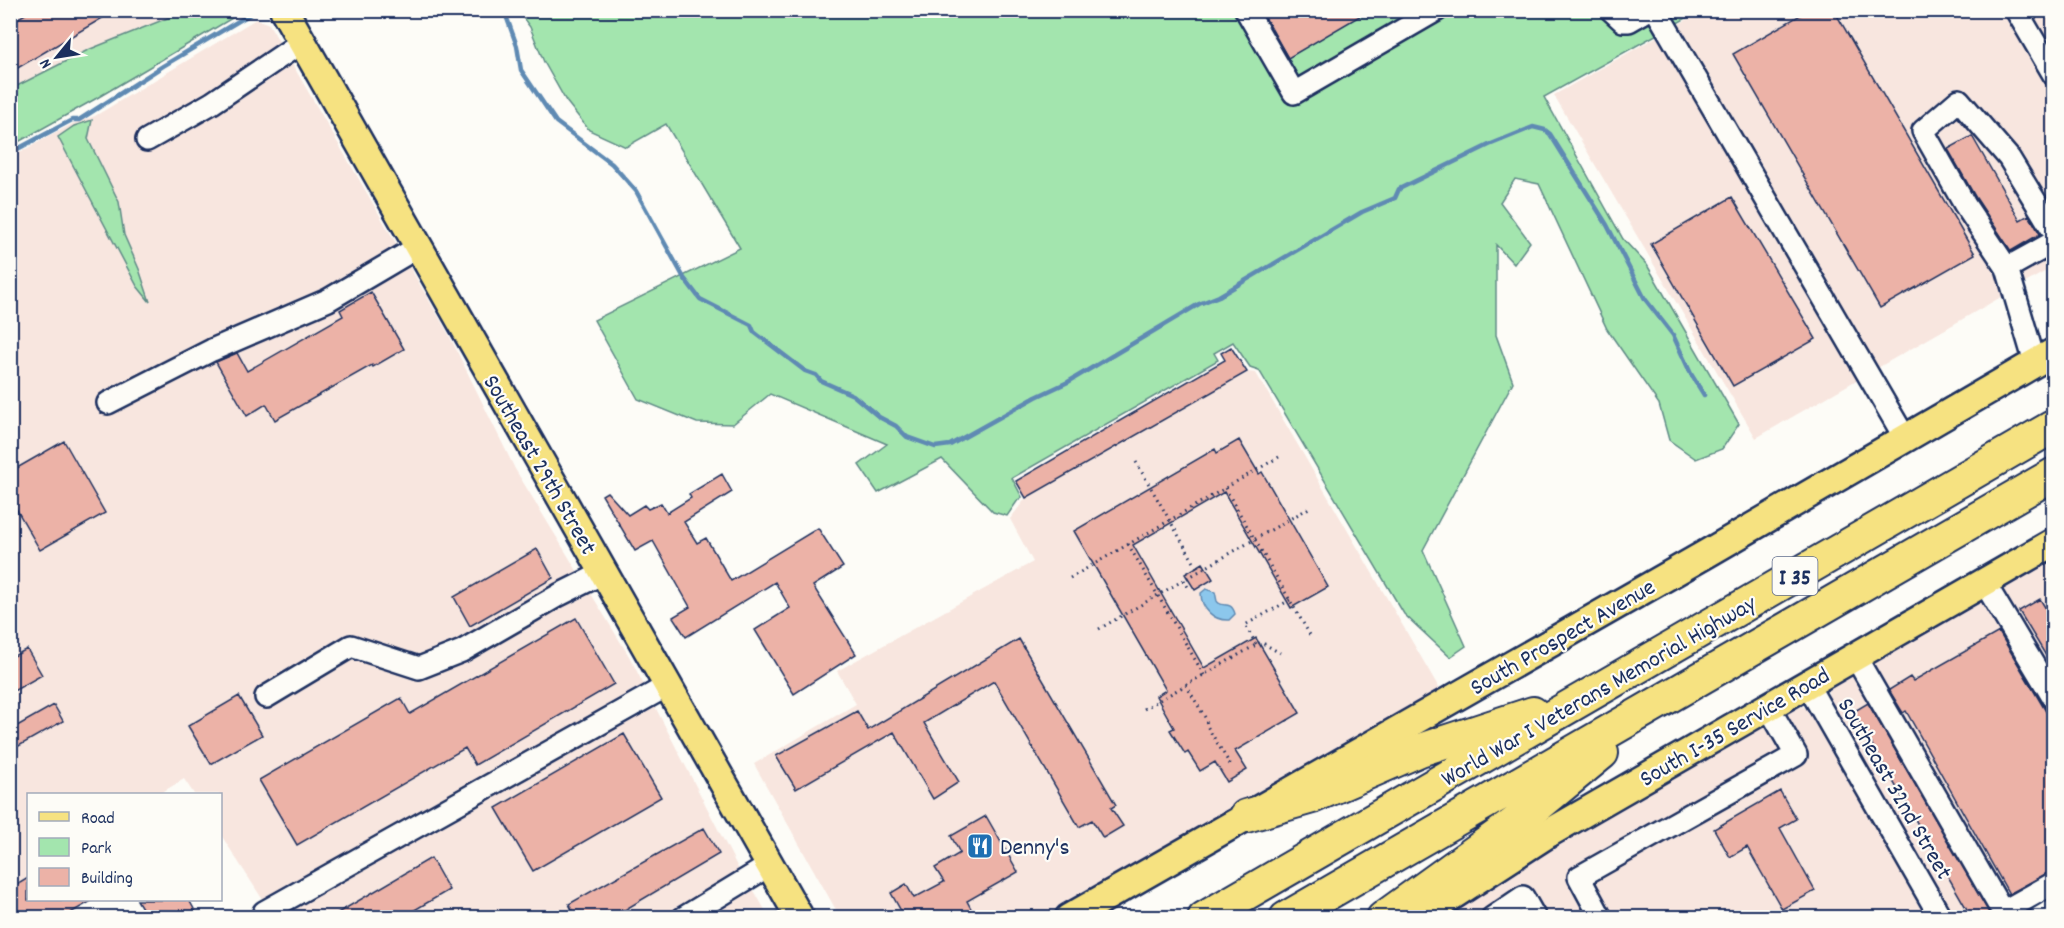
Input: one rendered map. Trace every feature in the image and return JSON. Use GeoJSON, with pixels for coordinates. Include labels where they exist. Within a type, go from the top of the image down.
{"type":"FeatureCollection","features":[{"type":"Feature","properties":{"kind":"highway"},"geometry":{"type":"LineString","coordinates":[[1995,460],[2054,409]]}},
{"type":"Feature","properties":{"kind":"highway","name":"World War I Veterans Memorial Highway"},"geometry":{"type":"LineString","coordinates":[[1204,918],[2054,426]]}},
{"type":"Feature","properties":{"kind":"highway","name":"World War I Veterans Memorial Highway"},"geometry":{"type":"LineString","coordinates":[[1286,918],[2054,474]]}},
{"type":"Feature","properties":{"kind":"highway"},"geometry":{"type":"LineString","coordinates":[[1979,517],[2054,490]]}},
{"type":"Feature","properties":{"kind":"highway"},"geometry":{"type":"LineString","coordinates":[[1246,816],[1312,797],[1420,750],[1596,692]]}},
{"type":"Feature","properties":{"kind":"highway"},"geometry":{"type":"LineString","coordinates":[[1383,918],[1534,809],[1675,693]]}},
{"type":"Feature","properties":{"kind":"main road","name":"Southeast 29th Street"},"geometry":{"type":"LineString","coordinates":[[284,10],[800,918]]}},
{"type":"Feature","properties":{"kind":"main road","name":"South Prospect Avenue"},"geometry":{"type":"LineString","coordinates":[[1069,918],[1696,560],[2044,358]]}},
{"type":"Feature","properties":{"kind":"main road","name":"South I-35 Service Road"},"geometry":{"type":"LineString","coordinates":[[1418,918],[1549,833],[2054,542]]}},
{"type":"Feature","properties":{"kind":"street"},"geometry":{"type":"LineString","coordinates":[[1246,10],[1294,93],[1437,10]]}},
{"type":"Feature","properties":{"kind":"street"},"geometry":{"type":"LineString","coordinates":[[1611,10],[1623,21],[1629,21],[1648,10]]}},
{"type":"Feature","properties":{"kind":"street"},"geometry":{"type":"LineString","coordinates":[[1656,10],[1905,438]]}},
{"type":"Feature","properties":{"kind":"street"},"geometry":{"type":"LineString","coordinates":[[2016,10],[2054,75]]}},
{"type":"Feature","properties":{"kind":"street"},"geometry":{"type":"LineString","coordinates":[[147,140],[212,103],[302,42]]}},
{"type":"Feature","properties":{"kind":"street"},"geometry":{"type":"LineString","coordinates":[[2044,358],[2007,268],[1965,205],[1923,132],[1959,100],[2010,158],[2054,232]]}},
{"type":"Feature","properties":{"kind":"street"},"geometry":{"type":"LineString","coordinates":[[2007,268],[2054,242]]}},
{"type":"Feature","properties":{"kind":"street"},"geometry":{"type":"LineString","coordinates":[[108,403],[212,350],[328,300],[418,247]]}},
{"type":"Feature","properties":{"kind":"street"},"geometry":{"type":"LineString","coordinates":[[266,697],[351,646],[419,668],[462,651],[603,573]]}},
{"type":"Feature","properties":{"kind":"street"},"geometry":{"type":"LineString","coordinates":[[1984,582],[2054,699]]}},
{"type":"Feature","properties":{"kind":"street"},"geometry":{"type":"LineString","coordinates":[[1855,656],[1998,904],[2006,910],[2054,883]]}},
{"type":"Feature","properties":{"kind":"street","name":"Southeast 32nd Street"},"geometry":{"type":"LineString","coordinates":[[1807,684],[1941,918]]}},
{"type":"Feature","properties":{"kind":"street"},"geometry":{"type":"LineString","coordinates":[[267,918],[264,912],[667,686]]}},
{"type":"Feature","properties":{"kind":"street"},"geometry":{"type":"LineString","coordinates":[[1601,918],[1579,877],[1797,755],[1768,706]]}},
{"type":"Feature","properties":{"kind":"street"},"geometry":{"type":"LineString","coordinates":[[683,918],[770,865]]}},
{"type":"Feature","properties":{"kind":"street"},"geometry":{"type":"LineString","coordinates":[[1492,918],[1523,897],[1535,918]]}},
{"type":"Feature","properties":{"kind":"path"},"geometry":{"type":"LineString","coordinates":[[1070,578],[1279,457]]}},
{"type":"Feature","properties":{"kind":"path"},"geometry":{"type":"LineString","coordinates":[[1136,462],[1200,571]]}},
{"type":"Feature","properties":{"kind":"path"},"geometry":{"type":"LineString","coordinates":[[1225,488],[1310,635]]}},
{"type":"Feature","properties":{"kind":"path"},"geometry":{"type":"LineString","coordinates":[[1099,629],[1309,508]]}},
{"type":"Feature","properties":{"kind":"path"},"geometry":{"type":"LineString","coordinates":[[1128,544],[1204,675]]}},
{"type":"Feature","properties":{"kind":"path"},"geometry":{"type":"LineString","coordinates":[[1184,580],[1189,589]]}},
{"type":"Feature","properties":{"kind":"path"},"geometry":{"type":"LineString","coordinates":[[1256,644],[1245,625],[1290,600]]}},
{"type":"Feature","properties":{"kind":"path"},"geometry":{"type":"LineString","coordinates":[[1144,709],[1256,644],[1261,642],[1280,653]]}},
{"type":"Feature","properties":{"kind":"path"},"geometry":{"type":"LineString","coordinates":[[1186,685],[1231,766]]}},
{"type":"Feature","properties":{"kind":"shaded area"},"geometry":{"type":"Polygon","coordinates":[[[11,11],[185,11],[88,50],[11,89],[11,11]]]}},
{"type":"Feature","properties":{"kind":"shaded area"},"geometry":{"type":"Polygon","coordinates":[[[1702,11],[2053,11],[2053,267],[1756,438],[1554,95],[1702,11]]]}},
{"type":"Feature","properties":{"kind":"shaded area"},"geometry":{"type":"Polygon","coordinates":[[[256,19],[269,24],[448,333],[515,469],[629,656],[739,870],[663,917],[274,917],[222,837],[222,793],[193,793],[184,779],[161,793],[27,793],[27,879],[11,890],[11,157],[74,123],[95,116],[256,19]]]}},
{"type":"Feature","properties":{"kind":"shaded area"},"geometry":{"type":"Polygon","coordinates":[[[1231,347],[1247,372],[1256,373],[1442,693],[1048,917],[840,917],[754,764],[856,704],[837,671],[1033,562],[1010,519],[1026,498],[1016,481],[1224,360],[1221,353],[1231,347]]]}},
{"type":"Feature","properties":{"kind":"shaded area"},"geometry":{"type":"Polygon","coordinates":[[[2053,555],[2053,899],[2022,917],[1953,917],[1834,711],[1829,701],[1828,689],[1833,680],[2053,555]]]}},
{"type":"Feature","properties":{"kind":"shaded area"},"geometry":{"type":"Polygon","coordinates":[[[1801,706],[1814,711],[1932,918],[1437,918],[1490,882],[1790,707],[1801,706]]]}},
{"type":"Feature","properties":{"kind":"shaded area"},"geometry":{"type":"Polygon","coordinates":[[[752,887],[769,917],[699,918],[752,887]]]}},
{"type":"Feature","properties":{"kind":"green space"},"geometry":{"type":"Polygon","coordinates":[[[185,11],[244,11],[11,146],[11,89],[88,50],[185,11]]]}},
{"type":"Feature","properties":{"kind":"green space"},"geometry":{"type":"Polygon","coordinates":[[[518,11],[1699,11],[1544,97],[1623,239],[1647,265],[1739,424],[1722,449],[1696,459],[1669,440],[1659,404],[1607,329],[1539,184],[1515,179],[1500,202],[1530,242],[1514,264],[1496,245],[1496,335],[1513,382],[1423,550],[1466,646],[1450,657],[1404,614],[1259,370],[1250,367],[1233,342],[1214,353],[1218,360],[1012,478],[1022,497],[1007,516],[993,512],[942,459],[878,493],[859,465],[887,444],[770,394],[733,424],[697,423],[638,399],[594,320],[740,248],[666,124],[626,147],[589,130],[566,101],[544,62],[530,27],[518,11]]]}},
{"type":"Feature","properties":{"kind":"green space"},"geometry":{"type":"Polygon","coordinates":[[[92,120],[88,139],[119,202],[124,235],[150,302],[137,286],[58,137],[74,126],[92,120]]]}},
{"type":"Feature","properties":{"kind":"water"},"geometry":{"type":"Polygon","coordinates":[[[1206,589],[1215,592],[1219,603],[1229,605],[1233,609],[1235,614],[1229,620],[1218,618],[1206,609],[1201,593],[1206,589]]]}},
{"type":"Feature","properties":{"kind":"building"},"geometry":{"type":"Polygon","coordinates":[[[32,10],[116,10],[16,69],[10,59],[10,23],[32,10]]]}},
{"type":"Feature","properties":{"kind":"building"},"geometry":{"type":"Polygon","coordinates":[[[1261,10],[1370,10],[1288,58],[1261,10]]]}},
{"type":"Feature","properties":{"kind":"building"},"geometry":{"type":"Polygon","coordinates":[[[1809,10],[1834,10],[1975,254],[1880,308],[1733,54],[1809,10]]]}},
{"type":"Feature","properties":{"kind":"building"},"geometry":{"type":"Polygon","coordinates":[[[1972,136],[2020,220],[2029,215],[2040,234],[2011,251],[1976,198],[1948,149],[1972,136]]]}},
{"type":"Feature","properties":{"kind":"building"},"geometry":{"type":"Polygon","coordinates":[[[1732,197],[1816,339],[1733,386],[1651,244],[1732,197]]]}},
{"type":"Feature","properties":{"kind":"building"},"geometry":{"type":"Polygon","coordinates":[[[371,292],[404,349],[275,420],[266,404],[247,416],[216,362],[237,353],[247,371],[343,316],[340,310],[371,292]]]}},
{"type":"Feature","properties":{"kind":"building"},"geometry":{"type":"Polygon","coordinates":[[[1231,347],[1247,372],[1026,498],[1016,481],[1225,360],[1221,353],[1231,347]]]}},
{"type":"Feature","properties":{"kind":"building"},"geometry":{"type":"Polygon","coordinates":[[[1239,440],[1259,474],[1262,472],[1328,587],[1291,608],[1224,492],[1133,545],[1204,668],[1256,638],[1300,713],[1235,751],[1247,770],[1227,782],[1215,762],[1200,771],[1188,752],[1185,754],[1170,730],[1174,728],[1156,696],[1166,690],[1074,531],[1215,449],[1217,453],[1239,440]]]}},
{"type":"Feature","properties":{"kind":"building"},"geometry":{"type":"Polygon","coordinates":[[[64,441],[105,513],[40,550],[10,498],[10,472],[64,441]]]}},
{"type":"Feature","properties":{"kind":"building"},"geometry":{"type":"Polygon","coordinates":[[[722,474],[732,492],[684,522],[697,543],[706,538],[731,581],[818,528],[843,567],[813,586],[856,654],[794,694],[755,630],[790,608],[775,582],[686,637],[673,617],[690,607],[653,541],[635,551],[602,495],[607,492],[628,515],[644,505],[648,509],[661,503],[667,513],[691,498],[689,494],[722,474]]]}},
{"type":"Feature","properties":{"kind":"building"},"geometry":{"type":"Polygon","coordinates":[[[537,549],[553,578],[470,626],[454,597],[537,549]]]}},
{"type":"Feature","properties":{"kind":"building"},"geometry":{"type":"Polygon","coordinates":[[[1203,563],[1213,579],[1195,590],[1185,574],[1203,563]]]}},
{"type":"Feature","properties":{"kind":"building"},"geometry":{"type":"Polygon","coordinates":[[[2040,599],[2054,622],[2054,669],[2019,611],[2040,599]]]}},
{"type":"Feature","properties":{"kind":"building"},"geometry":{"type":"Polygon","coordinates":[[[576,618],[614,684],[475,765],[465,748],[297,845],[259,780],[401,698],[410,714],[576,618]]]}},
{"type":"Feature","properties":{"kind":"building"},"geometry":{"type":"Polygon","coordinates":[[[1999,632],[2054,725],[2054,870],[2009,894],[1906,711],[1903,713],[1889,690],[1910,677],[1913,681],[1999,632]]]}},
{"type":"Feature","properties":{"kind":"building"},"geometry":{"type":"Polygon","coordinates":[[[1019,639],[1116,805],[1111,808],[1123,826],[1103,838],[1092,820],[1079,827],[994,681],[924,723],[959,782],[933,799],[894,732],[796,789],[776,756],[857,711],[868,730],[1019,639]]]}},
{"type":"Feature","properties":{"kind":"building"},"geometry":{"type":"Polygon","coordinates":[[[27,649],[42,675],[10,693],[10,658],[27,649]]]}},
{"type":"Feature","properties":{"kind":"building"},"geometry":{"type":"Polygon","coordinates":[[[239,696],[262,735],[211,764],[188,726],[239,696]]]}},
{"type":"Feature","properties":{"kind":"building"},"geometry":{"type":"Polygon","coordinates":[[[1868,703],[1989,912],[1980,918],[1972,918],[1853,712],[1868,703]]]}},
{"type":"Feature","properties":{"kind":"building"},"geometry":{"type":"Polygon","coordinates":[[[54,705],[63,721],[10,751],[10,730],[54,705]]]}},
{"type":"Feature","properties":{"kind":"building"},"geometry":{"type":"Polygon","coordinates":[[[624,734],[661,797],[533,871],[496,808],[624,734]]]}},
{"type":"Feature","properties":{"kind":"building"},"geometry":{"type":"Polygon","coordinates":[[[1780,791],[1796,819],[1780,828],[1815,891],[1782,909],[1747,847],[1730,857],[1714,829],[1780,791]]]}},
{"type":"Feature","properties":{"kind":"building"},"geometry":{"type":"Polygon","coordinates":[[[986,816],[1018,872],[967,901],[976,918],[905,918],[891,893],[906,884],[914,898],[944,882],[935,868],[960,853],[951,836],[986,816]]]}},
{"type":"Feature","properties":{"kind":"building"},"geometry":{"type":"Polygon","coordinates":[[[704,828],[719,854],[611,918],[576,918],[569,904],[704,828]]]}},
{"type":"Feature","properties":{"kind":"building"},"geometry":{"type":"Polygon","coordinates":[[[431,858],[449,890],[401,918],[329,918],[431,858]]]}},
{"type":"Feature","properties":{"kind":"building"},"geometry":{"type":"Polygon","coordinates":[[[27,879],[27,901],[91,901],[62,918],[10,918],[10,889],[27,879]]]}},
{"type":"Feature","properties":{"kind":"building"},"geometry":{"type":"Polygon","coordinates":[[[138,901],[190,901],[199,918],[148,918],[138,901]]]}},
{"type":"Feature","properties":{"kind":"waterway"},"geometry":{"type":"LineString","coordinates":[[10,153],[72,120],[79,120],[257,10]]}},
{"type":"Feature","properties":{"kind":"waterway"},"geometry":{"type":"LineString","coordinates":[[504,10],[517,46],[521,70],[556,122],[612,164],[636,191],[684,278],[700,299],[751,325],[754,332],[805,371],[853,395],[879,417],[896,426],[907,437],[935,447],[950,445],[1036,397],[1068,382],[1199,304],[1219,296],[1362,212],[1395,198],[1399,189],[1489,145],[1533,127],[1550,134],[1607,225],[1645,299],[1673,335],[1691,374],[1704,395]]}},
{"type":"Feature","properties":{"kind":"place","name":"Denny's"},"geometry":{"type":"Point","coordinates":[980,846]}}]}
